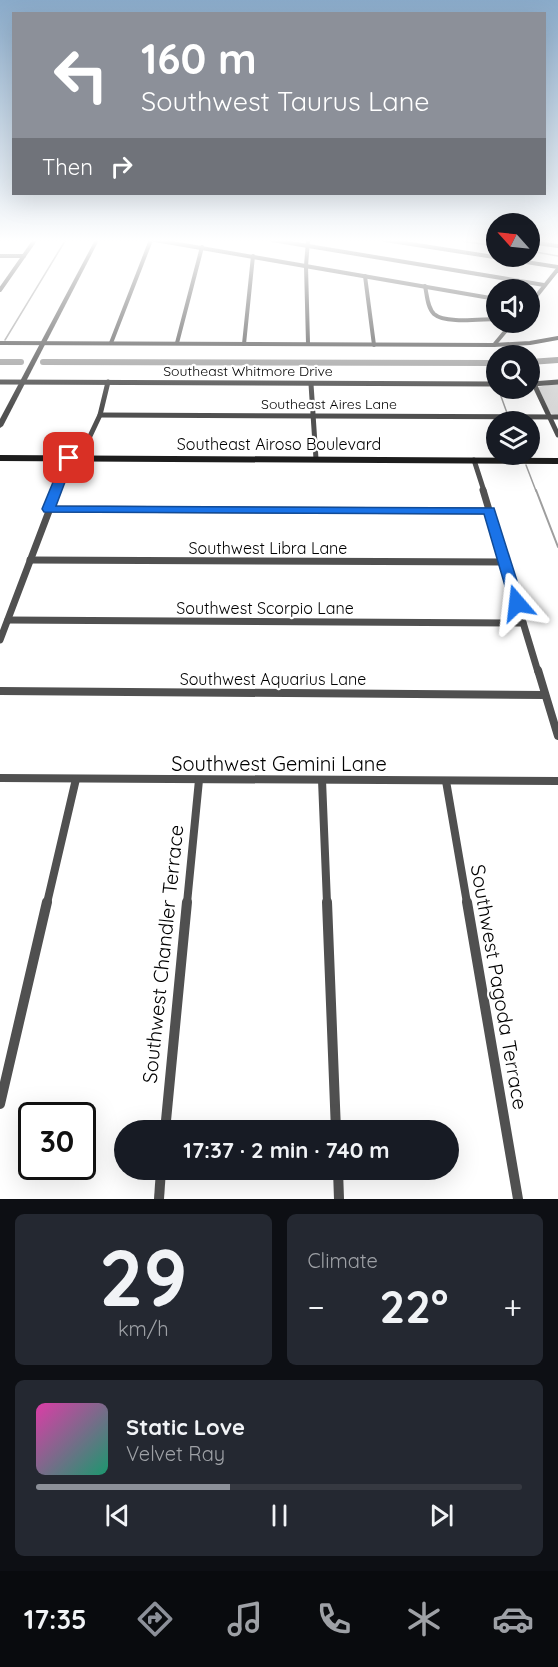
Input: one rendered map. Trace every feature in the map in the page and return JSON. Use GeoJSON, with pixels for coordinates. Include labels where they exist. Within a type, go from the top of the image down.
{"type":"FeatureCollection","features":[{"type":"Feature","properties":{"kind":"main road","name":"Southeast Airoso Boulevard"},"geometry":{"type":"LineString","coordinates":[[0,452],[433,457],[486,454]]}},
{"type":"Feature","properties":{"kind":"main road"},"geometry":{"type":"LineString","coordinates":[[540,454],[558,455]]}},
{"type":"Feature","properties":{"kind":"main road","name":"Southeast Airoso Boulevard"},"geometry":{"type":"LineString","coordinates":[[0,458],[316,456]]}},
{"type":"Feature","properties":{"kind":"main road","name":"Southeast Airoso Boulevard"},"geometry":{"type":"LineString","coordinates":[[433,457],[474,460],[558,460]]}},
{"type":"Feature","properties":{"kind":"street"},"geometry":{"type":"LineString","coordinates":[[0,426],[3,415],[67,296]]}},
{"type":"Feature","properties":{"kind":"street"},"geometry":{"type":"LineString","coordinates":[[111,343],[130,296]]}},
{"type":"Feature","properties":{"kind":"street"},"geometry":{"type":"LineString","coordinates":[[177,343],[189,296]]}},
{"type":"Feature","properties":{"kind":"street"},"geometry":{"type":"LineString","coordinates":[[244,344],[249,296]]}},
{"type":"Feature","properties":{"kind":"street"},"geometry":{"type":"LineString","coordinates":[[307,296],[308,343]]}},
{"type":"Feature","properties":{"kind":"street"},"geometry":{"type":"LineString","coordinates":[[368,296],[374,345]]}},
{"type":"Feature","properties":{"kind":"street"},"geometry":{"type":"LineString","coordinates":[[428,296],[432,313],[442,318],[486,320]]}},
{"type":"Feature","properties":{"kind":"street"},"geometry":{"type":"LineString","coordinates":[[494,345],[504,333]]}},
{"type":"Feature","properties":{"kind":"street"},"geometry":{"type":"LineString","coordinates":[[494,345],[530,343],[558,338]]}},
{"type":"Feature","properties":{"kind":"street"},"geometry":{"type":"LineString","coordinates":[[0,344],[486,345]]}},
{"type":"Feature","properties":{"kind":"street","name":"Southeast Whitmore Drive"},"geometry":{"type":"LineString","coordinates":[[0,382],[486,384]]}},
{"type":"Feature","properties":{"kind":"street"},"geometry":{"type":"LineString","coordinates":[[82,453],[100,415],[108,382]]}},
{"type":"Feature","properties":{"kind":"street"},"geometry":{"type":"LineString","coordinates":[[540,383],[558,382]]}},
{"type":"Feature","properties":{"kind":"street"},"geometry":{"type":"LineString","coordinates":[[311,384],[316,456]]}},
{"type":"Feature","properties":{"kind":"street"},"geometry":{"type":"LineString","coordinates":[[540,399],[558,435]]}},
{"type":"Feature","properties":{"kind":"street","name":"Southeast Aires Lane"},"geometry":{"type":"LineString","coordinates":[[100,415],[558,417]]}},
{"type":"Feature","properties":{"kind":"street"},"geometry":{"type":"LineString","coordinates":[[0,640],[69,458]]}},
{"type":"Feature","properties":{"kind":"street"},"geometry":{"type":"LineString","coordinates":[[474,460],[558,736]]}},
{"type":"Feature","properties":{"kind":"street"},"geometry":{"type":"LineString","coordinates":[[48,509],[489,511]]}},
{"type":"Feature","properties":{"kind":"street","name":"Southwest Libra Lane"},"geometry":{"type":"LineString","coordinates":[[30,560],[505,562]]}},
{"type":"Feature","properties":{"kind":"street","name":"Southwest Scorpio Lane"},"geometry":{"type":"LineString","coordinates":[[8,620],[523,623]]}},
{"type":"Feature","properties":{"kind":"street","name":"Southwest Aquarius Lane"},"geometry":{"type":"LineString","coordinates":[[0,691],[545,695]]}},
{"type":"Feature","properties":{"kind":"street","name":"Southwest Gemini Lane"},"geometry":{"type":"LineString","coordinates":[[0,778],[558,781]]}},
{"type":"Feature","properties":{"kind":"street"},"geometry":{"type":"LineString","coordinates":[[0,1104],[76,779]]}},
{"type":"Feature","properties":{"kind":"street","name":"Southwest Chandler Terrace"},"geometry":{"type":"LineString","coordinates":[[166,1120],[199,780]]}},
{"type":"Feature","properties":{"kind":"street"},"geometry":{"type":"LineString","coordinates":[[322,780],[336,1120]]}},
{"type":"Feature","properties":{"kind":"street","name":"Southwest Pagoda Terrace"},"geometry":{"type":"LineString","coordinates":[[446,781],[518,1199]]}},
{"type":"Feature","properties":{"kind":"street"},"geometry":{"type":"LineString","coordinates":[[159,1199],[160,1180]]}},
{"type":"Feature","properties":{"kind":"street"},"geometry":{"type":"LineString","coordinates":[[338,1180],[339,1199]]}},
{"type":"Feature","properties":{"kind":"shaded area"},"geometry":{"type":"Polygon","coordinates":[[[558,383],[558,416],[550,413],[540,387],[558,383]]]}},
{"type":"Feature","properties":{"kind":"waterway"},"geometry":{"type":"LineString","coordinates":[[5,340],[32,296]]}},
{"type":"Feature","properties":{"kind":"waterway"},"geometry":{"type":"LineString","coordinates":[[540,361],[558,360]]}},
{"type":"Feature","properties":{"kind":"waterway"},"geometry":{"type":"LineString","coordinates":[[0,362],[21,362]]}},
{"type":"Feature","properties":{"kind":"waterway"},"geometry":{"type":"LineString","coordinates":[[43,362],[486,363]]}},
{"type":"Feature","properties":{"kind":"waterway"},"geometry":{"type":"LineString","coordinates":[[502,399],[506,411]]}},
{"type":"Feature","properties":{"kind":"waterway"},"geometry":{"type":"LineString","coordinates":[[526,465],[536,491]]}},
{"type":"Feature","properties":{"kind":"waterway"},"geometry":{"type":"LineString","coordinates":[[536,490],[558,547]]}},
{"type":"Feature","properties":{"kind":"route"},"geometry":{"type":"LineString","coordinates":[[69,458],[48,509],[489,511],[517,603]]}}]}
